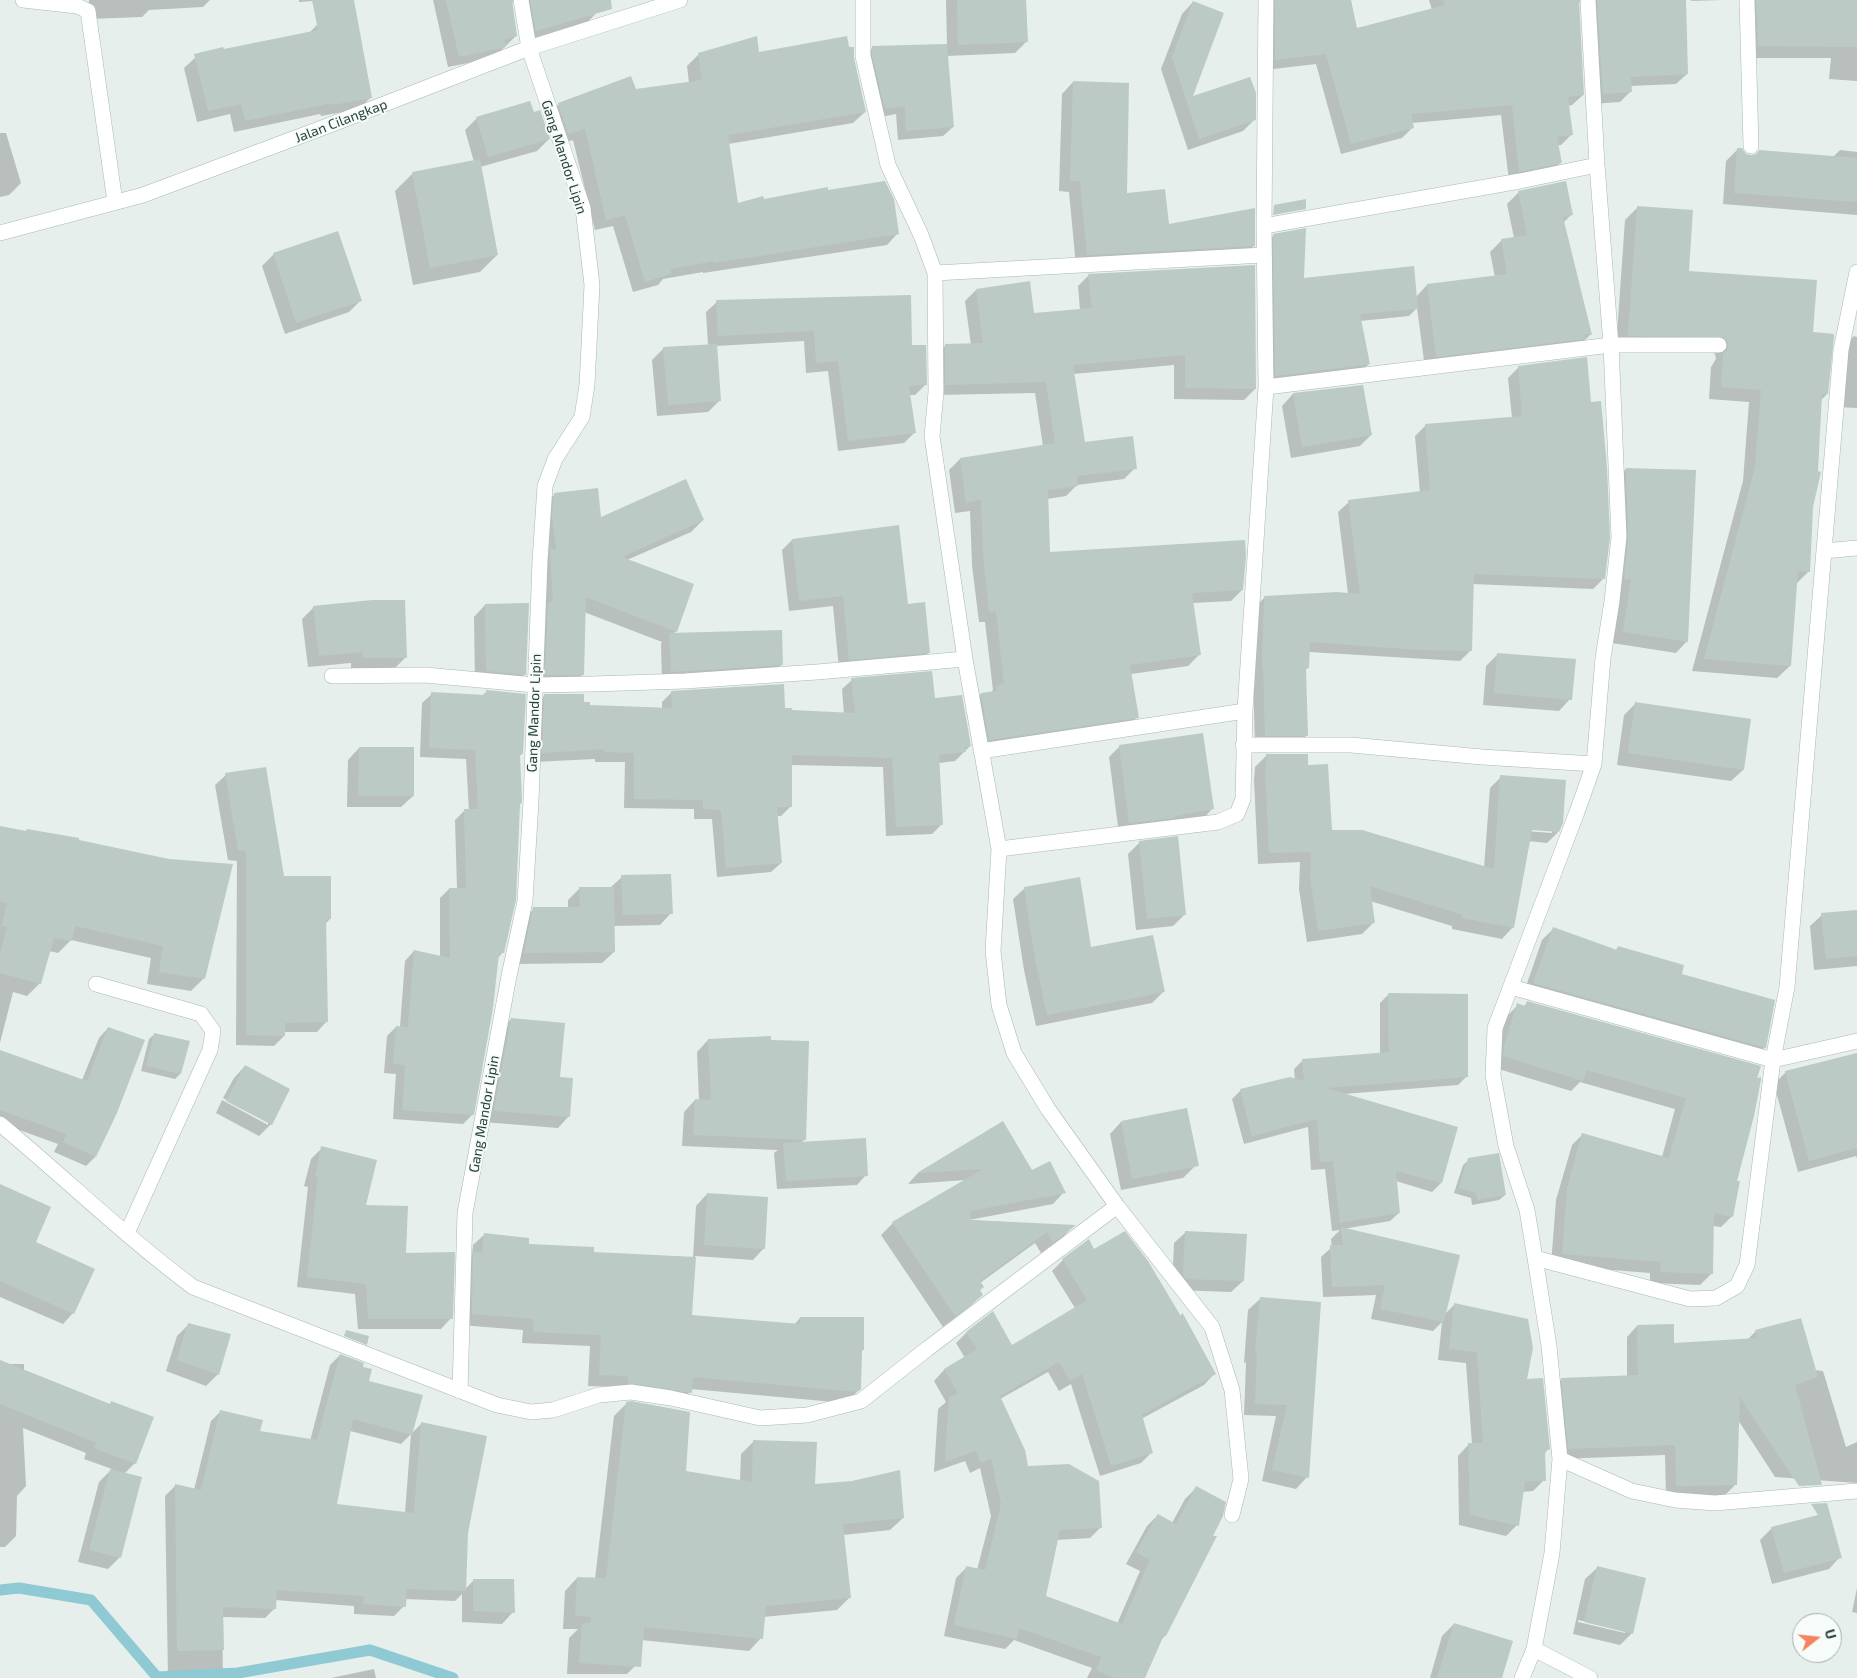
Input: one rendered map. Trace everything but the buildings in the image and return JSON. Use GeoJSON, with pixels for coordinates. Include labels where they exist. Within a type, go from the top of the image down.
{"type":"FeatureCollection","features":[{"type":"Feature","properties":{"kind":"street"},"geometry":{"type":"LineString","coordinates":[[22,0],[77,6],[88,11],[115,202]]}},
{"type":"Feature","properties":{"kind":"street","name":"Gang Mandor Lipin"},"geometry":{"type":"LineString","coordinates":[[460,1391],[465,1213],[509,976],[525,901],[545,486],[556,459],[582,417],[587,385],[592,284],[583,208],[529,48],[521,0]]}},
{"type":"Feature","properties":{"kind":"street","name":"Jalan Cilangkap"},"geometry":{"type":"LineString","coordinates":[[0,234],[143,194],[228,164],[529,48],[680,0]]}},
{"type":"Feature","properties":{"kind":"street"},"geometry":{"type":"LineString","coordinates":[[863,0],[863,56],[888,165],[921,235],[935,273],[936,392],[932,436],[965,659],[999,849],[993,951],[999,1005],[1014,1054],[1048,1109],[1117,1206],[1212,1327],[1232,1390],[1241,1479],[1232,1514]]}},
{"type":"Feature","properties":{"kind":"street"},"geometry":{"type":"LineString","coordinates":[[999,849],[1218,822],[1237,814],[1243,799],[1243,746],[1266,386],[1264,226],[1266,0]]}},
{"type":"Feature","properties":{"kind":"street"},"geometry":{"type":"LineString","coordinates":[[1522,1678],[1534,1649],[1552,1553],[1560,1459],[1550,1346],[1536,1258],[1527,1210],[1506,1146],[1493,1075],[1495,1028],[1594,764],[1603,658],[1612,601],[1618,537],[1611,345],[1597,165],[1588,0]]}},
{"type":"Feature","properties":{"kind":"street"},"geometry":{"type":"LineString","coordinates":[[1747,0],[1751,146]]}},
{"type":"Feature","properties":{"kind":"street"},"geometry":{"type":"LineString","coordinates":[[1264,226],[1520,181],[1597,165]]}},
{"type":"Feature","properties":{"kind":"street"},"geometry":{"type":"LineString","coordinates":[[935,273],[1264,255]]}},
{"type":"Feature","properties":{"kind":"street"},"geometry":{"type":"LineString","coordinates":[[1536,1258],[1690,1300],[1716,1298],[1737,1286],[1747,1264],[1773,1060],[1787,987],[1841,350],[1857,272]]}},
{"type":"Feature","properties":{"kind":"street"},"geometry":{"type":"LineString","coordinates":[[1266,386],[1611,345],[1719,345]]}},
{"type":"Feature","properties":{"kind":"street"},"geometry":{"type":"LineString","coordinates":[[1824,551],[1857,548]]}},
{"type":"Feature","properties":{"kind":"street"},"geometry":{"type":"LineString","coordinates":[[332,676],[425,675],[535,685],[685,681],[965,659]]}},
{"type":"Feature","properties":{"kind":"street"},"geometry":{"type":"LineString","coordinates":[[981,751],[1245,711]]}},
{"type":"Feature","properties":{"kind":"street"},"geometry":{"type":"LineString","coordinates":[[1243,746],[1351,745],[1482,757],[1594,764]]}},
{"type":"Feature","properties":{"kind":"street"},"geometry":{"type":"LineString","coordinates":[[96,984],[200,1014],[213,1031],[210,1050],[127,1233]]}},
{"type":"Feature","properties":{"kind":"street"},"geometry":{"type":"LineString","coordinates":[[1511,987],[1773,1060],[1857,1041]]}},
{"type":"Feature","properties":{"kind":"street"},"geometry":{"type":"LineString","coordinates":[[0,1124],[154,1258],[193,1287],[496,1406],[531,1412],[553,1410],[599,1395],[630,1392],[672,1398],[760,1418],[806,1416],[861,1401],[1117,1206]]}},
{"type":"Feature","properties":{"kind":"street"},"geometry":{"type":"LineString","coordinates":[[1560,1459],[1632,1491],[1674,1500],[1715,1503],[1857,1491]]}},
{"type":"Feature","properties":{"kind":"street"},"geometry":{"type":"LineString","coordinates":[[1534,1649],[1590,1678]]}},
{"type":"Feature","properties":{"kind":"waterway"},"geometry":{"type":"LineString","coordinates":[[0,1590],[19,1588],[91,1600],[157,1677],[238,1673],[370,1650],[453,1678]]}}]}
